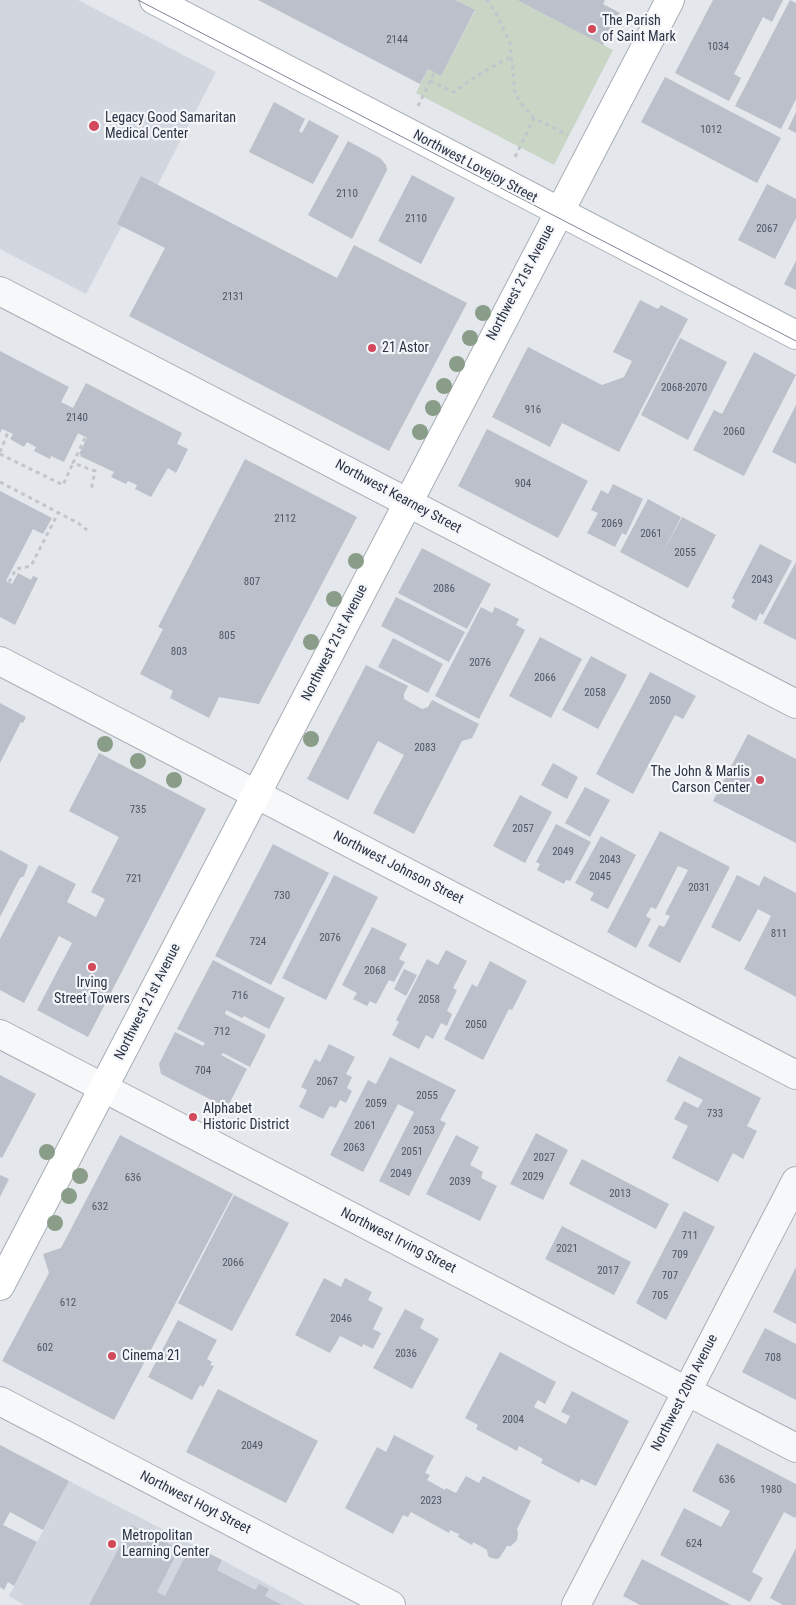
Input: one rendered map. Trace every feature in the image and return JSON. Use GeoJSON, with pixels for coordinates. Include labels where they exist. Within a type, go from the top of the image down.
{"type":"FeatureCollection","features":[{"type":"Feature","properties":{"kind":"street","name":"Northwest Lovejoy Street"},"geometry":{"type":"LineString","coordinates":[[154,0],[796,335]]}},
{"type":"Feature","properties":{"kind":"street","name":"Northwest 21st Avenue"},"geometry":{"type":"LineString","coordinates":[[0,1286],[670,0]]}},
{"type":"Feature","properties":{"kind":"street","name":"Northwest Kearney Street"},"geometry":{"type":"LineString","coordinates":[[0,291],[796,704]]}},
{"type":"Feature","properties":{"kind":"street","name":"Northwest Johnson Street"},"geometry":{"type":"LineString","coordinates":[[0,661],[796,1075]]}},
{"type":"Feature","properties":{"kind":"street","name":"Northwest Irving Street"},"geometry":{"type":"LineString","coordinates":[[0,1034],[796,1448]]}},
{"type":"Feature","properties":{"kind":"street","name":"Northwest 20th Avenue"},"geometry":{"type":"LineString","coordinates":[[576,1605],[796,1181]]}},
{"type":"Feature","properties":{"kind":"street","name":"Northwest Hoyt Street"},"geometry":{"type":"LineString","coordinates":[[0,1401],[391,1605]]}},
{"type":"Feature","properties":{"kind":"path"},"geometry":{"type":"LineString","coordinates":[[486,0],[489,2],[510,42],[516,93],[520,102],[534,118],[592,148]]}},
{"type":"Feature","properties":{"kind":"path"},"geometry":{"type":"LineString","coordinates":[[430,81],[454,92],[478,75],[512,56]]}},
{"type":"Feature","properties":{"kind":"path"},"geometry":{"type":"LineString","coordinates":[[405,131],[434,73]]}},
{"type":"Feature","properties":{"kind":"path"},"geometry":{"type":"LineString","coordinates":[[502,182],[534,118]]}},
{"type":"Feature","properties":{"kind":"path"},"geometry":{"type":"LineString","coordinates":[[8,432],[0,453],[63,485],[85,438]]}},
{"type":"Feature","properties":{"kind":"path"},"geometry":{"type":"LineString","coordinates":[[73,463],[95,471],[91,490]]}},
{"type":"Feature","properties":{"kind":"path"},"geometry":{"type":"LineString","coordinates":[[0,482],[78,523],[87,530]]}},
{"type":"Feature","properties":{"kind":"path"},"geometry":{"type":"LineString","coordinates":[[9,582],[16,569],[31,566],[58,513]]}},
{"type":"Feature","properties":{"kind":"shaded area","name":"Legacy Good Samaritan Medical Center"},"geometry":{"type":"Polygon","coordinates":[[[0,0],[78,0],[216,72],[157,186],[146,180],[86,294],[0,249],[0,0]]]}},
{"type":"Feature","properties":{"kind":"shaded area","name":"Metropolitan Learning Center"},"geometry":{"type":"Polygon","coordinates":[[[69,1481],[306,1605],[24,1605],[9,1596],[69,1481]]]}},
{"type":"Feature","properties":{"kind":"green space"},"geometry":{"type":"Polygon","coordinates":[[[455,0],[517,0],[613,50],[554,165],[416,93],[428,69],[441,76],[475,11],[455,0]]]}},
{"type":"Feature","properties":{"kind":"building"},"geometry":{"type":"Polygon","coordinates":[[[258,0],[455,0],[475,10],[441,76],[428,69],[420,84],[258,0]]]}},
{"type":"Feature","properties":{"kind":"building","name":"The Parish of Saint Mark"},"geometry":{"type":"Polygon","coordinates":[[[517,0],[605,0],[603,4],[620,13],[603,45],[517,0]]]}},
{"type":"Feature","properties":{"kind":"building"},"geometry":{"type":"Polygon","coordinates":[[[713,0],[783,0],[772,22],[763,17],[734,74],[741,78],[729,101],[675,73],[713,0]]]}},
{"type":"Feature","properties":{"kind":"building"},"geometry":{"type":"Polygon","coordinates":[[[790,0],[796,3],[796,99],[781,129],[735,106],[790,0]]]}},
{"type":"Feature","properties":{"kind":"building"},"geometry":{"type":"Polygon","coordinates":[[[665,77],[781,138],[757,183],[641,122],[665,77]]]}},
{"type":"Feature","properties":{"kind":"building"},"geometry":{"type":"Polygon","coordinates":[[[274,102],[305,119],[299,131],[302,133],[309,120],[339,136],[313,184],[249,152],[274,102]]]}},
{"type":"Feature","properties":{"kind":"building"},"geometry":{"type":"Polygon","coordinates":[[[796,112],[796,133],[788,129],[796,112]]]}},
{"type":"Feature","properties":{"kind":"building"},"geometry":{"type":"Polygon","coordinates":[[[348,141],[380,158],[386,165],[387,170],[352,239],[308,215],[348,141]]]}},
{"type":"Feature","properties":{"kind":"building"},"geometry":{"type":"Polygon","coordinates":[[[412,175],[455,198],[421,264],[378,241],[412,175]]]}},
{"type":"Feature","properties":{"kind":"building"},"geometry":{"type":"Polygon","coordinates":[[[141,176],[337,278],[354,245],[467,303],[389,451],[129,316],[165,248],[117,224],[141,176]]]}},
{"type":"Feature","properties":{"kind":"building"},"geometry":{"type":"Polygon","coordinates":[[[767,184],[796,199],[796,218],[775,259],[738,240],[767,184]]]}},
{"type":"Feature","properties":{"kind":"building"},"geometry":{"type":"Polygon","coordinates":[[[796,261],[796,290],[784,284],[796,261]]]}},
{"type":"Feature","properties":{"kind":"building"},"geometry":{"type":"Polygon","coordinates":[[[640,300],[658,309],[661,305],[688,319],[619,452],[562,423],[550,447],[492,417],[528,347],[602,385],[624,377],[632,361],[613,352],[640,300]]]}},
{"type":"Feature","properties":{"kind":"building"},"geometry":{"type":"Polygon","coordinates":[[[680,338],[727,362],[688,440],[641,415],[680,338]]]}},
{"type":"Feature","properties":{"kind":"building"},"geometry":{"type":"Polygon","coordinates":[[[0,351],[69,387],[61,402],[73,408],[86,383],[182,433],[177,444],[188,449],[176,473],[168,468],[151,497],[135,489],[137,485],[128,481],[126,484],[111,477],[114,472],[80,456],[81,454],[79,454],[87,438],[78,433],[64,462],[51,456],[50,459],[34,451],[36,447],[27,442],[24,447],[10,439],[13,434],[2,429],[0,433],[0,351]]]}},
{"type":"Feature","properties":{"kind":"building"},"geometry":{"type":"Polygon","coordinates":[[[754,352],[796,375],[744,476],[693,450],[714,410],[722,414],[754,352]]]}},
{"type":"Feature","properties":{"kind":"building"},"geometry":{"type":"Polygon","coordinates":[[[796,405],[796,464],[772,452],[796,405]]]}},
{"type":"Feature","properties":{"kind":"building"},"geometry":{"type":"Polygon","coordinates":[[[487,429],[588,481],[558,538],[458,486],[487,429]]]}},
{"type":"Feature","properties":{"kind":"building"},"geometry":{"type":"Polygon","coordinates":[[[245,459],[357,517],[259,704],[219,697],[209,718],[170,698],[173,691],[140,674],[163,629],[158,627],[245,459]]]}},
{"type":"Feature","properties":{"kind":"building"},"geometry":{"type":"Polygon","coordinates":[[[613,484],[643,499],[626,535],[622,533],[615,547],[587,533],[598,513],[591,510],[601,490],[608,494],[613,484]]]}},
{"type":"Feature","properties":{"kind":"building"},"geometry":{"type":"Polygon","coordinates":[[[0,491],[52,518],[43,534],[33,529],[6,581],[12,584],[18,573],[31,580],[33,576],[38,578],[15,625],[0,617],[0,491]]]}},
{"type":"Feature","properties":{"kind":"building"},"geometry":{"type":"Polygon","coordinates":[[[648,499],[681,517],[660,558],[682,517],[716,535],[688,588],[620,552],[648,499]]]}},
{"type":"Feature","properties":{"kind":"building"},"geometry":{"type":"Polygon","coordinates":[[[760,544],[792,561],[763,615],[760,613],[756,621],[731,607],[735,600],[732,598],[760,544]]]}},
{"type":"Feature","properties":{"kind":"building"},"geometry":{"type":"Polygon","coordinates":[[[422,548],[491,584],[467,629],[398,593],[422,548]]]}},
{"type":"Feature","properties":{"kind":"building"},"geometry":{"type":"Polygon","coordinates":[[[796,562],[796,640],[763,623],[796,562]]]}},
{"type":"Feature","properties":{"kind":"building"},"geometry":{"type":"Polygon","coordinates":[[[396,597],[465,632],[449,662],[381,626],[396,597]]]}},
{"type":"Feature","properties":{"kind":"building"},"geometry":{"type":"Polygon","coordinates":[[[481,607],[492,613],[495,607],[519,619],[516,625],[525,630],[479,719],[435,696],[481,607]]]}},
{"type":"Feature","properties":{"kind":"building"},"geometry":{"type":"Polygon","coordinates":[[[540,637],[582,659],[551,718],[509,696],[540,637]]]}},
{"type":"Feature","properties":{"kind":"building"},"geometry":{"type":"Polygon","coordinates":[[[393,638],[443,664],[428,693],[378,667],[393,638]]]}},
{"type":"Feature","properties":{"kind":"building"},"geometry":{"type":"Polygon","coordinates":[[[591,656],[627,675],[598,729],[562,710],[591,656]]]}},
{"type":"Feature","properties":{"kind":"building"},"geometry":{"type":"Polygon","coordinates":[[[366,665],[408,686],[404,699],[422,709],[428,707],[432,700],[479,724],[472,738],[462,741],[414,834],[373,813],[404,755],[378,741],[348,800],[307,779],[366,665]]]}},
{"type":"Feature","properties":{"kind":"building"},"geometry":{"type":"Polygon","coordinates":[[[650,672],[696,696],[683,719],[675,715],[633,794],[596,774],[650,672]]]}},
{"type":"Feature","properties":{"kind":"building"},"geometry":{"type":"Polygon","coordinates":[[[0,703],[26,717],[23,723],[21,722],[0,763],[0,703]]]}},
{"type":"Feature","properties":{"kind":"building","name":"The John & Marlis Carson Center"},"geometry":{"type":"Polygon","coordinates":[[[748,734],[796,759],[796,843],[713,801],[748,734]]]}},
{"type":"Feature","properties":{"kind":"building"},"geometry":{"type":"Polygon","coordinates":[[[99,753],[206,809],[88,1037],[37,1010],[72,943],[59,936],[24,1003],[0,990],[0,939],[39,865],[76,884],[67,902],[96,917],[105,899],[91,892],[119,837],[69,811],[99,753]]]}},
{"type":"Feature","properties":{"kind":"building"},"geometry":{"type":"Polygon","coordinates":[[[553,763],[578,777],[567,799],[541,785],[553,763]]]}},
{"type":"Feature","properties":{"kind":"building"},"geometry":{"type":"Polygon","coordinates":[[[585,787],[610,800],[590,837],[565,823],[585,787]]]}},
{"type":"Feature","properties":{"kind":"building"},"geometry":{"type":"Polygon","coordinates":[[[520,795],[552,812],[525,863],[493,846],[520,795]]]}},
{"type":"Feature","properties":{"kind":"building"},"geometry":{"type":"Polygon","coordinates":[[[556,824],[591,842],[570,881],[566,880],[564,884],[537,870],[540,864],[536,862],[556,824]]]}},
{"type":"Feature","properties":{"kind":"building"},"geometry":{"type":"Polygon","coordinates":[[[660,831],[730,867],[680,963],[648,946],[659,925],[664,927],[670,916],[665,914],[688,870],[678,866],[656,909],[651,907],[646,916],[651,919],[636,948],[607,932],[660,831]]]}},
{"type":"Feature","properties":{"kind":"building"},"geometry":{"type":"Polygon","coordinates":[[[601,836],[636,855],[608,909],[590,900],[594,893],[575,883],[601,836]]]}},
{"type":"Feature","properties":{"kind":"building"},"geometry":{"type":"Polygon","coordinates":[[[273,844],[329,873],[271,985],[215,956],[273,844]]]}},
{"type":"Feature","properties":{"kind":"building"},"geometry":{"type":"Polygon","coordinates":[[[0,850],[28,865],[24,876],[20,878],[0,917],[0,850]]]}},
{"type":"Feature","properties":{"kind":"building"},"geometry":{"type":"Polygon","coordinates":[[[334,875],[378,897],[326,1000],[282,978],[334,875]]]}},
{"type":"Feature","properties":{"kind":"building"},"geometry":{"type":"Polygon","coordinates":[[[737,875],[759,886],[764,876],[796,893],[796,997],[744,969],[771,916],[758,909],[740,942],[711,927],[737,875]]]}},
{"type":"Feature","properties":{"kind":"building"},"geometry":{"type":"Polygon","coordinates":[[[372,927],[407,944],[399,959],[405,962],[394,982],[389,980],[376,1004],[370,1001],[367,1006],[353,999],[357,993],[342,985],[372,927]]]}},
{"type":"Feature","properties":{"kind":"building"},"geometry":{"type":"Polygon","coordinates":[[[446,950],[467,961],[453,988],[457,990],[447,1011],[452,1014],[447,1026],[441,1023],[433,1039],[426,1035],[419,1049],[392,1035],[399,1022],[396,1020],[427,959],[438,965],[446,950]]]}},
{"type":"Feature","properties":{"kind":"building"},"geometry":{"type":"Polygon","coordinates":[[[213,960],[285,998],[269,1029],[244,1016],[242,1018],[226,1010],[225,1014],[266,1035],[250,1067],[223,1053],[221,1055],[247,1069],[227,1108],[161,1074],[159,1064],[175,1032],[203,1046],[205,1043],[177,1029],[213,960]]]}},
{"type":"Feature","properties":{"kind":"building"},"geometry":{"type":"Polygon","coordinates":[[[490,961],[527,981],[512,1010],[509,1009],[483,1060],[444,1039],[472,984],[477,987],[490,961]]]}},
{"type":"Feature","properties":{"kind":"building"},"geometry":{"type":"Polygon","coordinates":[[[404,969],[417,975],[406,996],[394,989],[404,969]]]}},
{"type":"Feature","properties":{"kind":"building"},"geometry":{"type":"Polygon","coordinates":[[[329,1044],[355,1057],[346,1074],[352,1077],[347,1088],[352,1091],[346,1103],[340,1100],[336,1108],[330,1106],[323,1119],[299,1107],[307,1090],[301,1087],[315,1059],[320,1062],[329,1044]]]}},
{"type":"Feature","properties":{"kind":"building"},"geometry":{"type":"Polygon","coordinates":[[[679,1056],[761,1098],[747,1126],[757,1131],[743,1159],[733,1153],[718,1182],[672,1158],[688,1126],[674,1119],[684,1101],[698,1108],[703,1100],[666,1081],[679,1056]]]}},
{"type":"Feature","properties":{"kind":"building"},"geometry":{"type":"Polygon","coordinates":[[[390,1057],[456,1090],[440,1120],[446,1123],[409,1196],[379,1181],[414,1112],[398,1104],[363,1172],[330,1155],[368,1080],[376,1084],[390,1057]]]}},
{"type":"Feature","properties":{"kind":"building"},"geometry":{"type":"Polygon","coordinates":[[[0,1075],[36,1094],[2,1158],[0,1157],[0,1075]]]}},
{"type":"Feature","properties":{"kind":"building"},"geometry":{"type":"Polygon","coordinates":[[[536,1133],[568,1150],[543,1200],[510,1184],[536,1133]]]}},
{"type":"Feature","properties":{"kind":"building"},"geometry":{"type":"Polygon","coordinates":[[[120,1135],[233,1194],[114,1420],[2,1361],[49,1273],[43,1254],[61,1248],[120,1135]]]}},
{"type":"Feature","properties":{"kind":"building"},"geometry":{"type":"Polygon","coordinates":[[[456,1135],[479,1147],[470,1165],[483,1172],[481,1178],[497,1186],[480,1221],[426,1194],[456,1135]]]}},
{"type":"Feature","properties":{"kind":"building"},"geometry":{"type":"Polygon","coordinates":[[[582,1159],[669,1204],[656,1229],[569,1184],[582,1159]]]}},
{"type":"Feature","properties":{"kind":"building"},"geometry":{"type":"Polygon","coordinates":[[[0,1175],[9,1179],[0,1197],[0,1175]]]}},
{"type":"Feature","properties":{"kind":"building"},"geometry":{"type":"Polygon","coordinates":[[[234,1195],[289,1223],[232,1331],[178,1303],[234,1195]]]}},
{"type":"Feature","properties":{"kind":"building"},"geometry":{"type":"Polygon","coordinates":[[[684,1211],[715,1227],[666,1320],[636,1303],[684,1211]]]}},
{"type":"Feature","properties":{"kind":"building"},"geometry":{"type":"Polygon","coordinates":[[[562,1226],[631,1262],[614,1295],[545,1259],[562,1226]]]}},
{"type":"Feature","properties":{"kind":"building"},"geometry":{"type":"Polygon","coordinates":[[[796,1267],[796,1324],[773,1312],[796,1267]]]}},
{"type":"Feature","properties":{"kind":"building"},"geometry":{"type":"Polygon","coordinates":[[[324,1278],[341,1287],[345,1278],[372,1292],[368,1300],[383,1308],[373,1329],[381,1333],[373,1349],[363,1344],[362,1347],[340,1336],[330,1353],[295,1335],[324,1278]]]}},
{"type":"Feature","properties":{"kind":"building"},"geometry":{"type":"Polygon","coordinates":[[[405,1309],[424,1319],[420,1328],[439,1339],[412,1389],[373,1368],[405,1309]]]}},
{"type":"Feature","properties":{"kind":"building"},"geometry":{"type":"Polygon","coordinates":[[[178,1320],[217,1340],[207,1359],[212,1362],[210,1365],[214,1366],[203,1387],[200,1385],[192,1400],[148,1377],[178,1320]]]}},
{"type":"Feature","properties":{"kind":"building"},"geometry":{"type":"Polygon","coordinates":[[[765,1328],[796,1344],[796,1400],[742,1372],[765,1328]]]}},
{"type":"Feature","properties":{"kind":"building"},"geometry":{"type":"Polygon","coordinates":[[[500,1352],[556,1382],[545,1404],[538,1400],[534,1407],[566,1424],[570,1416],[561,1412],[572,1391],[629,1421],[596,1486],[581,1479],[579,1483],[541,1463],[543,1459],[519,1446],[517,1451],[476,1429],[478,1425],[465,1418],[500,1352]]]}},
{"type":"Feature","properties":{"kind":"building"},"geometry":{"type":"Polygon","coordinates":[[[218,1389],[318,1441],[286,1503],[186,1452],[218,1389]]]}},
{"type":"Feature","properties":{"kind":"building"},"geometry":{"type":"Polygon","coordinates":[[[394,1435],[434,1456],[425,1473],[430,1475],[427,1480],[445,1490],[446,1488],[456,1493],[466,1476],[479,1483],[483,1476],[531,1501],[517,1529],[517,1540],[511,1546],[507,1546],[500,1557],[497,1559],[491,1558],[488,1556],[487,1550],[473,1542],[472,1545],[458,1537],[459,1534],[450,1530],[449,1533],[411,1512],[408,1517],[403,1515],[393,1534],[345,1508],[377,1447],[386,1452],[394,1435]]]}},
{"type":"Feature","properties":{"kind":"building"},"geometry":{"type":"Polygon","coordinates":[[[717,1443],[796,1484],[796,1516],[795,1518],[784,1512],[752,1572],[763,1578],[750,1602],[660,1555],[684,1508],[721,1527],[730,1511],[692,1491],[717,1443]]]}},
{"type":"Feature","properties":{"kind":"building"},"geometry":{"type":"Polygon","coordinates":[[[0,1445],[69,1481],[43,1530],[10,1512],[3,1525],[37,1542],[14,1586],[8,1582],[4,1590],[0,1587],[0,1445]]]}},
{"type":"Feature","properties":{"kind":"building"},"geometry":{"type":"Polygon","coordinates":[[[131,1525],[179,1549],[157,1592],[165,1596],[191,1545],[222,1560],[217,1570],[255,1590],[259,1584],[269,1589],[265,1596],[282,1605],[89,1605],[131,1525]]]}},
{"type":"Feature","properties":{"kind":"building"},"geometry":{"type":"Polygon","coordinates":[[[796,1548],[796,1605],[783,1605],[770,1598],[796,1548]]]}},
{"type":"Feature","properties":{"kind":"building"},"geometry":{"type":"Polygon","coordinates":[[[642,1559],[731,1605],[640,1605],[623,1596],[642,1559]]]}},
{"type":"Feature","properties":{"kind":"tram line"},"geometry":{"type":"LineString","coordinates":[[138,0],[796,341]]}},
{"type":"Feature","properties":{"kind":"place","name":"The Parish of Saint Mark"},"geometry":{"type":"Point","coordinates":[592,29]}},
{"type":"Feature","properties":{"kind":"place","name":"Legacy Good Samaritan Medical Center"},"geometry":{"type":"Point","coordinates":[94,126]}},
{"type":"Feature","properties":{"kind":"place","name":"21 Astor"},"geometry":{"type":"Point","coordinates":[372,348]}},
{"type":"Feature","properties":{"kind":"place","name":"The John & Marlis Carson Center"},"geometry":{"type":"Point","coordinates":[760,780]}},
{"type":"Feature","properties":{"kind":"place","name":"Irving Street Towers"},"geometry":{"type":"Point","coordinates":[92,967]}},
{"type":"Feature","properties":{"kind":"place","name":"Alphabet Historic District"},"geometry":{"type":"Point","coordinates":[193,1117]}},
{"type":"Feature","properties":{"kind":"place","name":"Cinema 21"},"geometry":{"type":"Point","coordinates":[112,1356]}},
{"type":"Feature","properties":{"kind":"place","name":"Metropolitan Learning Center"},"geometry":{"type":"Point","coordinates":[112,1544]}}]}
